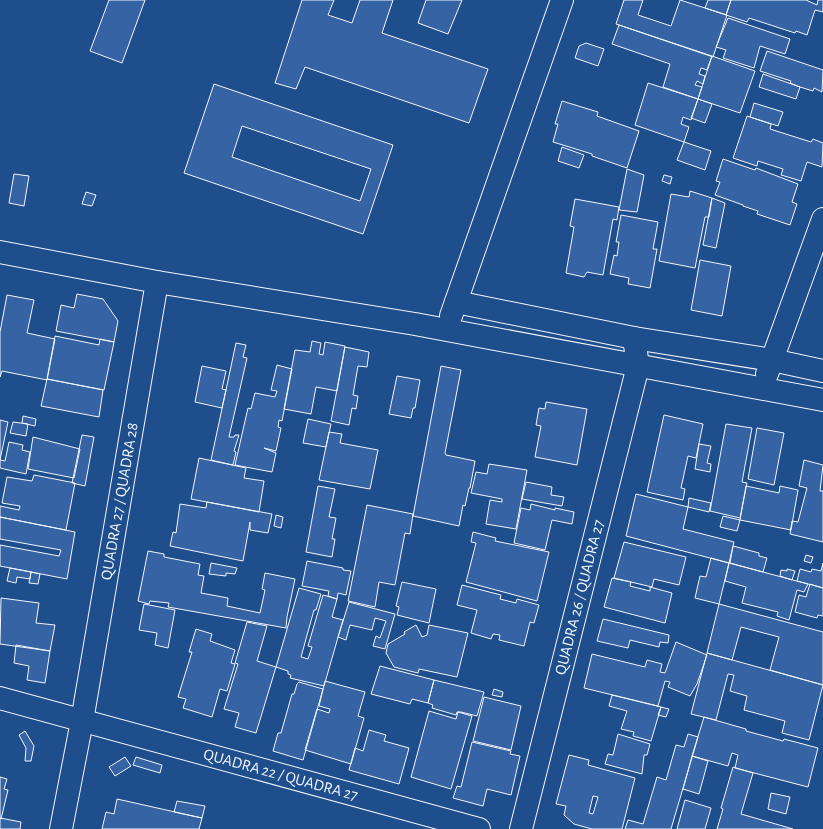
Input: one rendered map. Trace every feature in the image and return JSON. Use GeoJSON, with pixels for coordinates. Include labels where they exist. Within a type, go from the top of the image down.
{"type":"FeatureCollection","features":[{"type":"Feature","properties":{"kind":"street"},"geometry":{"type":"LineString","coordinates":[[446,330],[562,0]]}},
{"type":"Feature","properties":{"kind":"street"},"geometry":{"type":"LineString","coordinates":[[762,388],[823,219]]}},
{"type":"Feature","properties":{"kind":"street"},"geometry":{"type":"LineString","coordinates":[[0,252],[157,282],[446,330],[823,400]]}},
{"type":"Feature","properties":{"kind":"street","name":"QUADRA 27 / QUADRA 28"},"geometry":{"type":"LineString","coordinates":[[61,829],[82,721],[157,282]]}},
{"type":"Feature","properties":{"kind":"street"},"geometry":{"type":"LineString","coordinates":[[456,302],[634,338],[772,360],[823,371]]}},
{"type":"Feature","properties":{"kind":"street"},"geometry":{"type":"LineString","coordinates":[[634,338],[638,366]]}},
{"type":"Feature","properties":{"kind":"street","name":"QUADRA 26 / QUADRA 27"},"geometry":{"type":"LineString","coordinates":[[521,829],[638,366]]}},
{"type":"Feature","properties":{"kind":"street","name":"QUADRA 22 / QUADRA 27"},"geometry":{"type":"LineString","coordinates":[[0,698],[479,829]]}},
{"type":"Feature","properties":{"kind":"building"},"geometry":{"type":"Polygon","coordinates":[[[109,0],[145,0],[122,63],[90,51],[109,0]]]}},
{"type":"Feature","properties":{"kind":"building"},"geometry":{"type":"Polygon","coordinates":[[[302,0],[334,0],[328,15],[352,23],[360,0],[393,0],[382,33],[488,69],[469,123],[305,67],[296,89],[275,83],[302,0]]]}},
{"type":"Feature","properties":{"kind":"building"},"geometry":{"type":"Polygon","coordinates":[[[426,0],[462,0],[448,34],[418,23],[426,0]]]}},
{"type":"Feature","properties":{"kind":"building"},"geometry":{"type":"Polygon","coordinates":[[[624,0],[643,0],[638,15],[671,26],[680,0],[727,15],[713,57],[616,24],[624,0]]]}},
{"type":"Feature","properties":{"kind":"building"},"geometry":{"type":"Polygon","coordinates":[[[708,0],[731,0],[726,15],[705,8],[708,0]]]}},
{"type":"Feature","properties":{"kind":"building"},"geometry":{"type":"Polygon","coordinates":[[[731,0],[806,0],[817,5],[818,0],[823,0],[823,12],[815,10],[807,35],[796,31],[795,33],[749,18],[747,22],[726,15],[731,0]]]}},
{"type":"Feature","properties":{"kind":"building"},"geometry":{"type":"Polygon","coordinates":[[[728,18],[790,39],[785,54],[760,46],[754,68],[723,58],[726,50],[716,47],[728,18]]]}},
{"type":"Feature","properties":{"kind":"building"},"geometry":{"type":"Polygon","coordinates":[[[619,25],[712,56],[707,70],[701,68],[699,74],[705,76],[703,84],[697,81],[695,85],[702,87],[698,99],[663,87],[670,64],[612,44],[619,25]]]}},
{"type":"Feature","properties":{"kind":"building"},"geometry":{"type":"Polygon","coordinates":[[[586,43],[604,49],[598,66],[575,58],[579,46],[586,43]]]}},
{"type":"Feature","properties":{"kind":"building"},"geometry":{"type":"Polygon","coordinates":[[[767,51],[823,70],[822,92],[814,88],[813,91],[800,87],[790,83],[791,81],[760,71],[767,51]]]}},
{"type":"Feature","properties":{"kind":"building"},"geometry":{"type":"Polygon","coordinates":[[[712,56],[755,71],[740,113],[698,99],[712,56]]]}},
{"type":"Feature","properties":{"kind":"building"},"geometry":{"type":"Polygon","coordinates":[[[763,74],[800,87],[796,99],[759,87],[763,74]]]}},
{"type":"Feature","properties":{"kind":"building"},"geometry":{"type":"Polygon","coordinates":[[[648,83],[698,99],[691,120],[683,117],[681,124],[689,127],[684,142],[635,125],[648,83]]]}},
{"type":"Feature","properties":{"kind":"building"},"geometry":{"type":"Polygon","coordinates":[[[214,84],[393,145],[363,234],[184,173],[214,84]],[[242,126],[232,157],[360,201],[371,169],[242,126]]]}},
{"type":"Feature","properties":{"kind":"building"},"geometry":{"type":"Polygon","coordinates":[[[698,99],[712,104],[705,123],[691,118],[698,99]]]}},
{"type":"Feature","properties":{"kind":"building"},"geometry":{"type":"Polygon","coordinates":[[[562,101],[598,112],[597,116],[639,131],[627,168],[592,156],[592,154],[553,142],[558,124],[555,124],[562,101]]]}},
{"type":"Feature","properties":{"kind":"building"},"geometry":{"type":"Polygon","coordinates":[[[754,103],[783,112],[778,126],[750,117],[754,103]]]}},
{"type":"Feature","properties":{"kind":"building"},"geometry":{"type":"Polygon","coordinates":[[[747,116],[771,124],[770,129],[811,142],[813,139],[823,143],[822,167],[807,162],[801,181],[781,175],[783,169],[758,161],[757,166],[733,158],[747,116]]]}},
{"type":"Feature","properties":{"kind":"building"},"geometry":{"type":"Polygon","coordinates":[[[684,142],[711,151],[705,170],[677,160],[684,142]]]}},
{"type":"Feature","properties":{"kind":"building"},"geometry":{"type":"Polygon","coordinates":[[[562,147],[584,155],[579,168],[558,161],[562,147]]]}},
{"type":"Feature","properties":{"kind":"building"},"geometry":{"type":"Polygon","coordinates":[[[723,159],[755,170],[756,168],[798,184],[792,202],[797,204],[790,225],[757,214],[758,211],[715,195],[720,182],[716,181],[723,159]]]}},
{"type":"Feature","properties":{"kind":"building"},"geometry":{"type":"Polygon","coordinates":[[[627,169],[644,175],[637,212],[619,210],[627,169]]]}},
{"type":"Feature","properties":{"kind":"building"},"geometry":{"type":"Polygon","coordinates":[[[14,174],[29,176],[24,206],[9,203],[14,174]]]}},
{"type":"Feature","properties":{"kind":"building"},"geometry":{"type":"Polygon","coordinates":[[[664,175],[672,177],[670,184],[662,181],[664,175]]]}},
{"type":"Feature","properties":{"kind":"building"},"geometry":{"type":"Polygon","coordinates":[[[690,191],[712,198],[709,217],[705,217],[695,268],[659,261],[671,194],[689,197],[690,191]]]}},
{"type":"Feature","properties":{"kind":"building"},"geometry":{"type":"Polygon","coordinates":[[[86,192],[96,195],[92,206],[82,204],[86,192]]]}},
{"type":"Feature","properties":{"kind":"building"},"geometry":{"type":"Polygon","coordinates":[[[712,198],[725,203],[716,248],[703,245],[712,198]]]}},
{"type":"Feature","properties":{"kind":"building"},"geometry":{"type":"Polygon","coordinates":[[[575,199],[619,207],[617,220],[613,219],[603,275],[587,272],[584,277],[566,273],[574,227],[570,226],[575,199]]]}},
{"type":"Feature","properties":{"kind":"building"},"geometry":{"type":"Polygon","coordinates":[[[621,215],[658,222],[653,249],[657,249],[650,288],[628,284],[629,278],[610,274],[614,255],[617,256],[619,242],[616,242],[621,215]]]}},
{"type":"Feature","properties":{"kind":"building"},"geometry":{"type":"Polygon","coordinates":[[[700,260],[731,266],[722,316],[691,310],[700,260]]]}},
{"type":"Feature","properties":{"kind":"building"},"geometry":{"type":"Polygon","coordinates":[[[77,294],[103,299],[118,321],[114,342],[56,331],[61,305],[74,308],[77,294]]]}},
{"type":"Feature","properties":{"kind":"building"},"geometry":{"type":"Polygon","coordinates":[[[7,295],[34,300],[27,333],[55,339],[47,380],[2,371],[0,377],[0,332],[7,295]]]}},
{"type":"Feature","properties":{"kind":"building"},"geometry":{"type":"Polygon","coordinates":[[[55,336],[99,345],[100,339],[114,342],[104,390],[47,379],[55,336]]]}},
{"type":"Feature","properties":{"kind":"building"},"geometry":{"type":"Polygon","coordinates":[[[312,341],[321,343],[319,354],[323,355],[325,342],[345,346],[337,391],[316,387],[311,414],[284,409],[295,350],[310,352],[312,341]]]}},
{"type":"Feature","properties":{"kind":"building"},"geometry":{"type":"Polygon","coordinates":[[[236,343],[246,345],[243,357],[247,358],[229,437],[239,435],[234,451],[236,452],[233,465],[211,460],[236,343]]]}},
{"type":"Feature","properties":{"kind":"building"},"geometry":{"type":"Polygon","coordinates":[[[345,347],[369,352],[367,367],[358,366],[353,395],[358,396],[356,409],[352,408],[349,425],[331,421],[345,347]]]}},
{"type":"Feature","properties":{"kind":"building"},"geometry":{"type":"Polygon","coordinates":[[[277,365],[292,369],[282,421],[279,420],[278,427],[281,428],[276,451],[264,448],[276,453],[272,472],[235,465],[248,408],[251,409],[255,393],[275,397],[277,391],[271,390],[277,365]]]}},
{"type":"Feature","properties":{"kind":"building"},"geometry":{"type":"Polygon","coordinates":[[[202,366],[226,371],[222,389],[226,390],[222,408],[195,402],[202,366]]]}},
{"type":"Feature","properties":{"kind":"building"},"geometry":{"type":"Polygon","coordinates":[[[441,366],[461,370],[445,453],[446,455],[475,461],[470,488],[465,506],[463,505],[459,526],[413,516],[441,366]]]}},
{"type":"Feature","properties":{"kind":"building"},"geometry":{"type":"Polygon","coordinates":[[[397,376],[420,380],[415,408],[413,408],[411,418],[389,414],[397,376]]]}},
{"type":"Feature","properties":{"kind":"building"},"geometry":{"type":"Polygon","coordinates":[[[47,379],[103,390],[99,417],[41,406],[47,379]]]}},
{"type":"Feature","properties":{"kind":"building"},"geometry":{"type":"Polygon","coordinates":[[[546,402],[587,409],[577,465],[535,457],[541,426],[536,425],[539,408],[545,409],[546,402]]]}},
{"type":"Feature","properties":{"kind":"building"},"geometry":{"type":"Polygon","coordinates":[[[664,415],[703,424],[696,458],[688,456],[681,488],[685,489],[683,500],[647,492],[664,415]]]}},
{"type":"Feature","properties":{"kind":"building"},"geometry":{"type":"Polygon","coordinates":[[[23,416],[36,419],[35,426],[22,423],[23,416]]]}},
{"type":"Feature","properties":{"kind":"building"},"geometry":{"type":"Polygon","coordinates":[[[308,419],[331,424],[326,447],[303,443],[308,419]]]}},
{"type":"Feature","properties":{"kind":"building"},"geometry":{"type":"Polygon","coordinates":[[[0,420],[8,422],[0,460],[0,420]]]}},
{"type":"Feature","properties":{"kind":"building"},"geometry":{"type":"Polygon","coordinates":[[[13,422],[28,424],[26,436],[10,433],[13,422]]]}},
{"type":"Feature","properties":{"kind":"building"},"geometry":{"type":"Polygon","coordinates":[[[726,424],[752,428],[742,482],[747,483],[740,518],[710,511],[726,424]]]}},
{"type":"Feature","properties":{"kind":"building"},"geometry":{"type":"Polygon","coordinates":[[[757,428],[784,433],[774,485],[748,479],[757,428]]]}},
{"type":"Feature","properties":{"kind":"building"},"geometry":{"type":"Polygon","coordinates":[[[329,432],[342,434],[340,443],[378,450],[370,489],[319,480],[329,432]]]}},
{"type":"Feature","properties":{"kind":"building"},"geometry":{"type":"Polygon","coordinates":[[[82,435],[94,437],[85,486],[72,483],[82,435]]]}},
{"type":"Feature","properties":{"kind":"building"},"geometry":{"type":"Polygon","coordinates":[[[33,437],[80,449],[74,478],[28,469],[33,437]]]}},
{"type":"Feature","properties":{"kind":"building"},"geometry":{"type":"Polygon","coordinates":[[[9,442],[23,445],[22,450],[30,452],[26,474],[0,468],[0,460],[5,461],[9,442]]]}},
{"type":"Feature","properties":{"kind":"building"},"geometry":{"type":"Polygon","coordinates":[[[699,444],[711,446],[707,463],[711,464],[710,472],[695,469],[699,444]]]}},
{"type":"Feature","properties":{"kind":"building"},"geometry":{"type":"Polygon","coordinates":[[[199,458],[246,468],[244,478],[264,481],[259,512],[191,499],[199,458]]]}},
{"type":"Feature","properties":{"kind":"building"},"geometry":{"type":"Polygon","coordinates":[[[804,460],[823,465],[820,491],[823,491],[823,542],[790,534],[792,521],[798,522],[807,488],[799,486],[804,460]]]}},
{"type":"Feature","properties":{"kind":"building"},"geometry":{"type":"Polygon","coordinates":[[[489,464],[527,470],[516,529],[486,524],[490,500],[502,502],[502,499],[471,493],[476,472],[487,474],[489,464]]]}},
{"type":"Feature","properties":{"kind":"building"},"geometry":{"type":"Polygon","coordinates":[[[34,475],[75,483],[66,530],[0,517],[0,506],[19,510],[20,506],[2,503],[7,477],[32,481],[34,475]]]}},
{"type":"Feature","properties":{"kind":"building"},"geometry":{"type":"Polygon","coordinates":[[[526,482],[552,487],[551,495],[564,497],[562,506],[522,499],[526,482]]]}},
{"type":"Feature","properties":{"kind":"building"},"geometry":{"type":"Polygon","coordinates":[[[318,486],[335,489],[329,517],[336,518],[332,539],[335,539],[332,557],[306,552],[318,486]]]}},
{"type":"Feature","properties":{"kind":"building"},"geometry":{"type":"Polygon","coordinates":[[[746,486],[779,493],[780,486],[798,490],[791,530],[740,520],[746,486]]]}},
{"type":"Feature","properties":{"kind":"building"},"geometry":{"type":"Polygon","coordinates":[[[636,494],[688,507],[683,529],[734,542],[729,563],[626,536],[636,494]]]}},
{"type":"Feature","properties":{"kind":"building"},"geometry":{"type":"Polygon","coordinates":[[[689,498],[711,503],[709,512],[688,507],[689,498]]]}},
{"type":"Feature","properties":{"kind":"building"},"geometry":{"type":"Polygon","coordinates":[[[207,502],[272,514],[268,533],[250,530],[250,522],[243,561],[170,546],[173,532],[176,533],[180,504],[206,508],[207,502]]]}},
{"type":"Feature","properties":{"kind":"building"},"geometry":{"type":"Polygon","coordinates":[[[531,504],[555,510],[555,508],[574,512],[572,524],[552,520],[545,550],[514,543],[521,508],[530,510],[531,504]]]}},
{"type":"Feature","properties":{"kind":"building"},"geometry":{"type":"Polygon","coordinates":[[[367,505],[413,514],[410,534],[405,533],[395,585],[379,582],[375,607],[348,601],[367,505]]]}},
{"type":"Feature","properties":{"kind":"building"},"geometry":{"type":"Polygon","coordinates":[[[276,515],[283,517],[281,528],[274,526],[276,515]]]}},
{"type":"Feature","properties":{"kind":"building"},"geometry":{"type":"Polygon","coordinates":[[[723,516],[740,520],[737,531],[720,527],[723,516]]]}},
{"type":"Feature","properties":{"kind":"building"},"geometry":{"type":"Polygon","coordinates":[[[0,517],[75,532],[67,579],[0,566],[0,545],[59,556],[61,550],[0,539],[0,517]]]}},
{"type":"Feature","properties":{"kind":"building"},"geometry":{"type":"Polygon","coordinates":[[[473,532],[496,538],[495,541],[549,552],[537,601],[466,582],[476,543],[471,542],[473,532]]]}},
{"type":"Feature","properties":{"kind":"building"},"geometry":{"type":"Polygon","coordinates":[[[624,542],[686,557],[679,585],[654,579],[652,587],[614,578],[624,542]]]}},
{"type":"Feature","properties":{"kind":"building"},"geometry":{"type":"Polygon","coordinates":[[[733,546],[759,553],[759,556],[767,558],[763,572],[730,563],[733,546]]]}},
{"type":"Feature","properties":{"kind":"building"},"geometry":{"type":"Polygon","coordinates":[[[148,551],[164,554],[164,557],[200,564],[198,575],[204,576],[201,593],[228,598],[227,606],[260,613],[265,590],[262,589],[265,573],[295,579],[286,628],[168,607],[169,603],[150,601],[149,604],[138,601],[148,551]]]}},
{"type":"Feature","properties":{"kind":"building"},"geometry":{"type":"Polygon","coordinates":[[[806,555],[813,557],[811,563],[804,561],[806,555]]]}},
{"type":"Feature","properties":{"kind":"building"},"geometry":{"type":"Polygon","coordinates":[[[711,558],[729,563],[719,604],[695,598],[700,576],[706,577],[711,558]]]}},
{"type":"Feature","properties":{"kind":"building"},"geometry":{"type":"Polygon","coordinates":[[[307,561],[351,571],[346,595],[338,593],[337,599],[328,596],[329,591],[302,586],[307,561]]]}},
{"type":"Feature","properties":{"kind":"building"},"geometry":{"type":"Polygon","coordinates":[[[211,563],[237,568],[235,574],[226,573],[226,576],[209,574],[211,563]]]}},
{"type":"Feature","properties":{"kind":"building"},"geometry":{"type":"Polygon","coordinates":[[[729,563],[808,584],[804,592],[797,590],[789,620],[777,616],[778,612],[742,603],[746,587],[725,581],[729,563]]]}},
{"type":"Feature","properties":{"kind":"building"},"geometry":{"type":"Polygon","coordinates":[[[823,563],[823,588],[797,581],[800,569],[811,572],[812,569],[821,571],[823,563]]]}},
{"type":"Feature","properties":{"kind":"building"},"geometry":{"type":"Polygon","coordinates":[[[10,568],[31,572],[30,579],[17,577],[16,583],[7,581],[10,568]]]}},
{"type":"Feature","properties":{"kind":"building"},"geometry":{"type":"Polygon","coordinates":[[[787,569],[795,571],[792,580],[780,576],[781,570],[787,571],[787,569]]]}},
{"type":"Feature","properties":{"kind":"building"},"geometry":{"type":"Polygon","coordinates":[[[31,572],[40,574],[38,584],[29,583],[31,572]]]}},
{"type":"Feature","properties":{"kind":"building"},"geometry":{"type":"Polygon","coordinates":[[[612,578],[631,582],[630,586],[650,591],[650,587],[672,593],[665,623],[604,607],[612,578]]]}},
{"type":"Feature","properties":{"kind":"building"},"geometry":{"type":"Polygon","coordinates":[[[402,582],[436,589],[429,623],[397,615],[399,607],[396,606],[402,582]]]}},
{"type":"Feature","properties":{"kind":"building"},"geometry":{"type":"Polygon","coordinates":[[[810,584],[823,588],[823,616],[818,615],[817,618],[795,612],[799,595],[806,597],[810,584]]]}},
{"type":"Feature","properties":{"kind":"building"},"geometry":{"type":"Polygon","coordinates":[[[462,585],[501,595],[500,599],[516,603],[517,599],[539,605],[534,623],[530,622],[524,646],[499,640],[500,635],[493,634],[491,639],[471,633],[477,610],[457,605],[462,585]]]}},
{"type":"Feature","properties":{"kind":"building"},"geometry":{"type":"Polygon","coordinates":[[[299,588],[321,594],[316,610],[314,610],[301,657],[308,659],[312,647],[308,646],[323,595],[337,599],[332,617],[343,620],[324,686],[290,678],[291,675],[288,674],[288,671],[276,667],[299,588]]]}},
{"type":"Feature","properties":{"kind":"building"},"geometry":{"type":"Polygon","coordinates":[[[1,598],[39,603],[36,623],[55,625],[50,651],[0,644],[1,598]]]}},
{"type":"Feature","properties":{"kind":"building"},"geometry":{"type":"Polygon","coordinates":[[[349,602],[395,614],[385,649],[373,646],[376,636],[380,638],[386,621],[375,618],[372,630],[350,625],[346,640],[338,637],[349,602]]]}},
{"type":"Feature","properties":{"kind":"building"},"geometry":{"type":"Polygon","coordinates":[[[144,604],[175,610],[168,648],[155,645],[157,633],[139,630],[144,604]]]}},
{"type":"Feature","properties":{"kind":"building"},"geometry":{"type":"Polygon","coordinates":[[[719,604],[823,632],[823,685],[770,670],[779,637],[741,627],[732,660],[707,653],[719,604]]]}},
{"type":"Feature","properties":{"kind":"building"},"geometry":{"type":"Polygon","coordinates":[[[603,619],[669,635],[668,643],[660,642],[659,647],[630,640],[628,648],[597,641],[603,619]]]}},
{"type":"Feature","properties":{"kind":"building"},"geometry":{"type":"Polygon","coordinates":[[[247,622],[267,626],[257,661],[276,667],[256,733],[235,727],[239,713],[224,709],[238,664],[235,663],[247,622]]]}},
{"type":"Feature","properties":{"kind":"building"},"geometry":{"type":"Polygon","coordinates":[[[416,625],[422,637],[427,635],[429,625],[468,633],[457,677],[419,669],[418,673],[394,667],[386,653],[388,644],[405,634],[404,632],[416,625]]]}},
{"type":"Feature","properties":{"kind":"building"},"geometry":{"type":"Polygon","coordinates":[[[196,629],[212,634],[210,641],[235,650],[231,663],[235,664],[227,691],[220,689],[212,717],[183,708],[186,699],[178,697],[192,652],[189,652],[196,629]]]}},
{"type":"Feature","properties":{"kind":"building"},"geometry":{"type":"Polygon","coordinates":[[[676,642],[707,655],[697,684],[690,696],[668,687],[670,682],[665,681],[658,706],[584,688],[592,654],[645,667],[647,660],[662,664],[660,672],[665,673],[676,642]]]}},
{"type":"Feature","properties":{"kind":"building"},"geometry":{"type":"Polygon","coordinates":[[[16,645],[50,651],[45,683],[27,680],[29,666],[14,663],[16,645]]]}},
{"type":"Feature","properties":{"kind":"building"},"geometry":{"type":"Polygon","coordinates":[[[707,653],[823,685],[809,740],[782,733],[785,721],[744,710],[747,696],[730,691],[734,675],[728,674],[716,720],[691,714],[707,653]]]}},
{"type":"Feature","properties":{"kind":"building"},"geometry":{"type":"Polygon","coordinates":[[[380,666],[434,680],[428,703],[412,699],[410,704],[371,694],[380,666]]]}},
{"type":"Feature","properties":{"kind":"building"},"geometry":{"type":"Polygon","coordinates":[[[434,680],[484,692],[477,716],[461,712],[457,712],[456,715],[432,708],[433,705],[428,703],[434,680]]]}},
{"type":"Feature","properties":{"kind":"building"},"geometry":{"type":"Polygon","coordinates":[[[325,681],[365,692],[358,716],[364,718],[351,764],[305,750],[317,709],[329,713],[330,709],[319,706],[325,681]]]}},
{"type":"Feature","properties":{"kind":"building"},"geometry":{"type":"Polygon","coordinates":[[[299,682],[323,689],[303,760],[273,751],[278,733],[281,733],[292,694],[294,694],[299,682]]]}},
{"type":"Feature","properties":{"kind":"building"},"geometry":{"type":"Polygon","coordinates":[[[494,689],[503,692],[502,697],[492,695],[494,689]]]}},
{"type":"Feature","properties":{"kind":"building"},"geometry":{"type":"Polygon","coordinates":[[[612,695],[661,707],[651,741],[633,736],[634,732],[621,729],[627,711],[609,706],[612,695]]]}},
{"type":"Feature","properties":{"kind":"building"},"geometry":{"type":"Polygon","coordinates":[[[484,697],[521,706],[511,750],[473,741],[484,697]]]}},
{"type":"Feature","properties":{"kind":"building"},"geometry":{"type":"Polygon","coordinates":[[[661,707],[669,709],[666,717],[658,715],[661,707]]]}},
{"type":"Feature","properties":{"kind":"building"},"geometry":{"type":"Polygon","coordinates":[[[429,711],[456,719],[458,712],[472,716],[451,789],[411,777],[429,711]]]}},
{"type":"Feature","properties":{"kind":"building"},"geometry":{"type":"Polygon","coordinates":[[[704,717],[746,729],[746,731],[783,741],[784,739],[818,748],[808,787],[735,768],[738,755],[732,753],[728,766],[692,756],[704,717]]]}},
{"type":"Feature","properties":{"kind":"building"},"geometry":{"type":"Polygon","coordinates":[[[369,730],[386,735],[384,741],[409,748],[399,784],[349,770],[355,748],[363,751],[369,730]]]}},
{"type":"Feature","properties":{"kind":"building"},"geometry":{"type":"Polygon","coordinates":[[[25,731],[34,746],[31,761],[25,761],[26,748],[19,735],[25,731]]]}},
{"type":"Feature","properties":{"kind":"building"},"geometry":{"type":"Polygon","coordinates":[[[618,734],[650,744],[647,755],[644,755],[642,774],[605,764],[608,754],[613,755],[618,734]]]}},
{"type":"Feature","properties":{"kind":"building"},"geometry":{"type":"Polygon","coordinates":[[[688,734],[698,737],[671,829],[625,829],[628,820],[643,824],[657,777],[666,780],[676,745],[684,747],[688,734]]]}},
{"type":"Feature","properties":{"kind":"building"},"geometry":{"type":"Polygon","coordinates":[[[472,742],[511,751],[510,754],[520,756],[511,795],[487,789],[483,806],[453,798],[457,786],[461,787],[472,742]]]}},
{"type":"Feature","properties":{"kind":"building"},"geometry":{"type":"Polygon","coordinates":[[[569,755],[589,760],[588,765],[635,778],[622,829],[592,829],[574,824],[564,815],[566,806],[556,804],[569,755]],[[593,796],[589,813],[593,814],[598,797],[593,796]]]}},
{"type":"Feature","properties":{"kind":"building"},"geometry":{"type":"Polygon","coordinates":[[[692,756],[708,761],[699,794],[683,789],[692,756]]]}},
{"type":"Feature","properties":{"kind":"building"},"geometry":{"type":"Polygon","coordinates":[[[125,757],[131,766],[115,776],[109,767],[125,757]]]}},
{"type":"Feature","properties":{"kind":"building"},"geometry":{"type":"Polygon","coordinates":[[[136,757],[162,765],[160,773],[133,765],[136,757]]]}},
{"type":"Feature","properties":{"kind":"building"},"geometry":{"type":"Polygon","coordinates":[[[733,767],[753,773],[741,814],[793,829],[717,829],[723,809],[721,808],[733,767]]]}},
{"type":"Feature","properties":{"kind":"building"},"geometry":{"type":"Polygon","coordinates":[[[0,777],[7,779],[4,789],[8,790],[1,819],[0,818],[0,777]]]}},
{"type":"Feature","properties":{"kind":"building"},"geometry":{"type":"Polygon","coordinates":[[[771,793],[790,797],[786,814],[768,809],[771,793]]]}},
{"type":"Feature","properties":{"kind":"building"},"geometry":{"type":"Polygon","coordinates":[[[117,799],[202,818],[199,829],[102,829],[106,812],[114,814],[117,799]]]}},
{"type":"Feature","properties":{"kind":"building"},"geometry":{"type":"Polygon","coordinates":[[[685,800],[711,808],[705,829],[677,829],[685,800]]]}},
{"type":"Feature","properties":{"kind":"building"},"geometry":{"type":"Polygon","coordinates":[[[177,801],[205,806],[202,818],[174,812],[177,801]]]}},
{"type":"Feature","properties":{"kind":"building"},"geometry":{"type":"Polygon","coordinates":[[[0,818],[21,822],[20,829],[0,829],[0,818]]]}}]}
